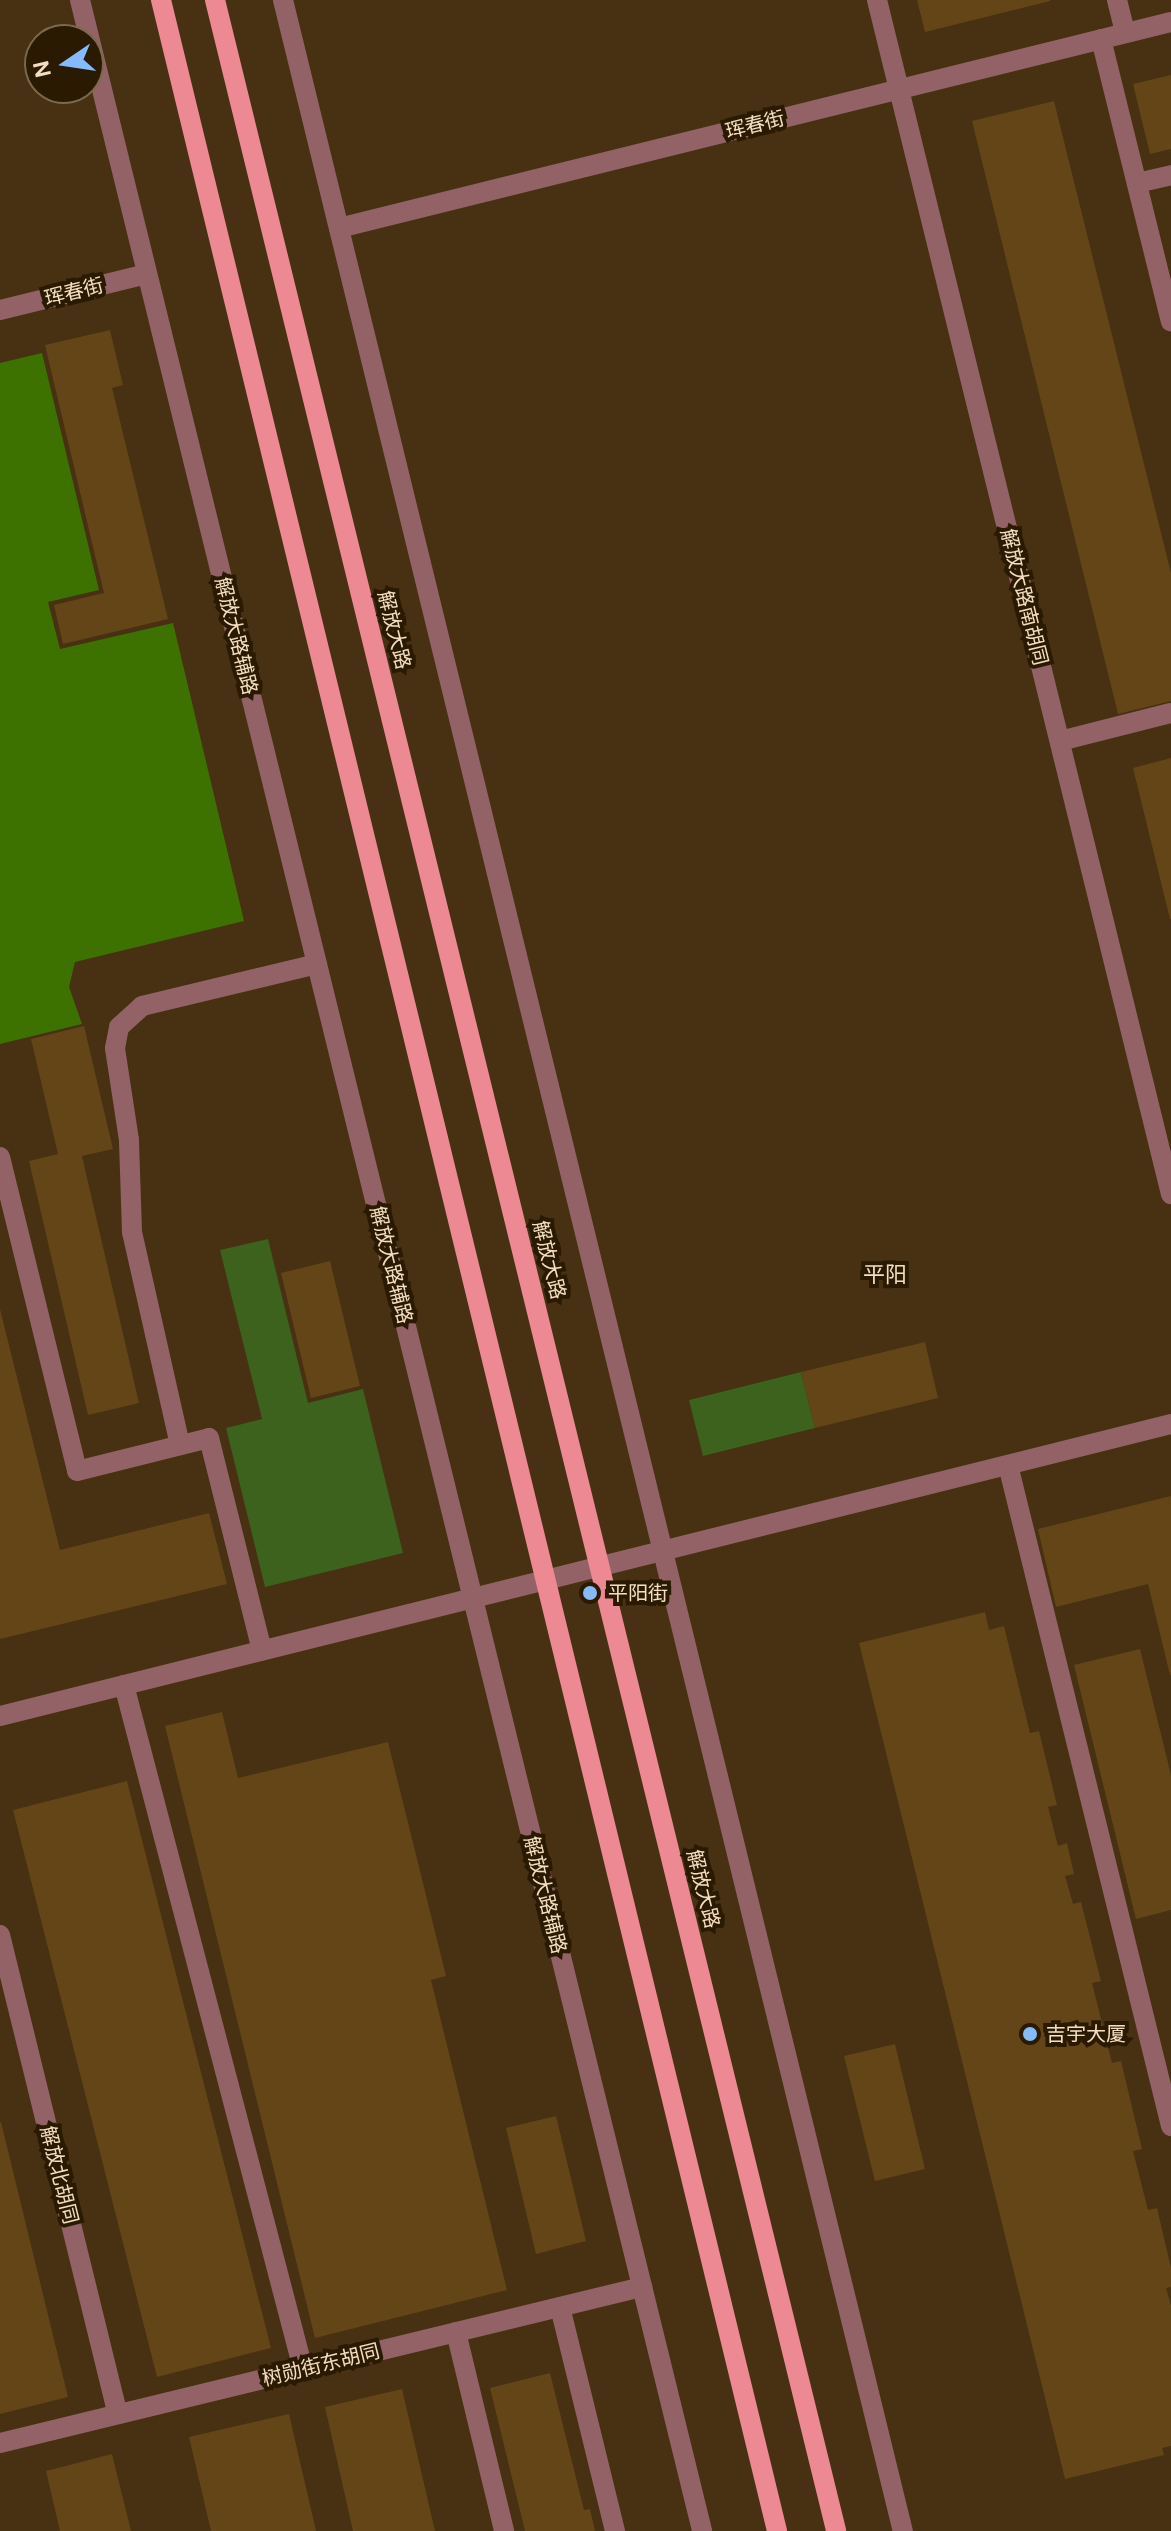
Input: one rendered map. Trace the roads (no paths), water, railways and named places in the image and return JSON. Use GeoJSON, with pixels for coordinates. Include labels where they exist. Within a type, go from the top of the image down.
{"type":"FeatureCollection","features":[{"type":"Feature","properties":{"kind":"main road"},"geometry":{"type":"LineString","coordinates":[[161,0],[777,2531]]}},
{"type":"Feature","properties":{"kind":"main road","name":"解放大路"},"geometry":{"type":"LineString","coordinates":[[215,0],[836,2531]]}},
{"type":"Feature","properties":{"kind":"street","name":"解放大路辅路"},"geometry":{"type":"LineString","coordinates":[[80,0],[702,2531]]}},
{"type":"Feature","properties":{"kind":"street"},"geometry":{"type":"LineString","coordinates":[[283,0],[903,2531]]}},
{"type":"Feature","properties":{"kind":"street","name":"解放大路南胡同"},"geometry":{"type":"LineString","coordinates":[[877,0],[1171,1194]]}},
{"type":"Feature","properties":{"kind":"street"},"geometry":{"type":"LineString","coordinates":[[1117,0],[1125,33]]}},
{"type":"Feature","properties":{"kind":"street","name":"珲春街"},"geometry":{"type":"LineString","coordinates":[[339,228],[1171,22]]}},
{"type":"Feature","properties":{"kind":"street"},"geometry":{"type":"LineString","coordinates":[[1101,39],[1171,321]]}},
{"type":"Feature","properties":{"kind":"street"},"geometry":{"type":"LineString","coordinates":[[1137,183],[1171,175]]}},
{"type":"Feature","properties":{"kind":"street","name":"珲春街"},"geometry":{"type":"LineString","coordinates":[[0,310],[147,274]]}},
{"type":"Feature","properties":{"kind":"street"},"geometry":{"type":"LineString","coordinates":[[1060,741],[1171,713]]}},
{"type":"Feature","properties":{"kind":"street"},"geometry":{"type":"LineString","coordinates":[[180,1445],[132,1232],[129,1140],[115,1048],[119,1027],[142,1006],[317,964]]}},
{"type":"Feature","properties":{"kind":"street"},"geometry":{"type":"LineString","coordinates":[[0,1157],[77,1471],[209,1438],[262,1650]]}},
{"type":"Feature","properties":{"kind":"street"},"geometry":{"type":"LineString","coordinates":[[0,1716],[1171,1424]]}},
{"type":"Feature","properties":{"kind":"street"},"geometry":{"type":"LineString","coordinates":[[1008,1465],[1171,2126]]}},
{"type":"Feature","properties":{"kind":"street"},"geometry":{"type":"LineString","coordinates":[[124,1685],[303,2369]]}},
{"type":"Feature","properties":{"kind":"street","name":"解放北胡同"},"geometry":{"type":"LineString","coordinates":[[0,1935],[118,2414]]}},
{"type":"Feature","properties":{"kind":"street","name":"树勋街东胡同"},"geometry":{"type":"LineString","coordinates":[[0,2443],[642,2287]]}},
{"type":"Feature","properties":{"kind":"street"},"geometry":{"type":"LineString","coordinates":[[560,2307],[615,2531]]}},
{"type":"Feature","properties":{"kind":"street"},"geometry":{"type":"LineString","coordinates":[[456,2332],[504,2531]]}},
{"type":"Feature","properties":{"kind":"place","name":"平阳街"},"geometry":{"type":"Point","coordinates":[590,1593]}},
{"type":"Feature","properties":{"kind":"place","name":"吉宇大厦"},"geometry":{"type":"Point","coordinates":[1030,2034]}},
{"type":"Feature","properties":{"kind":"district","name":"平阳"},"geometry":{"type":"Point","coordinates":[885,1275]}}]}
